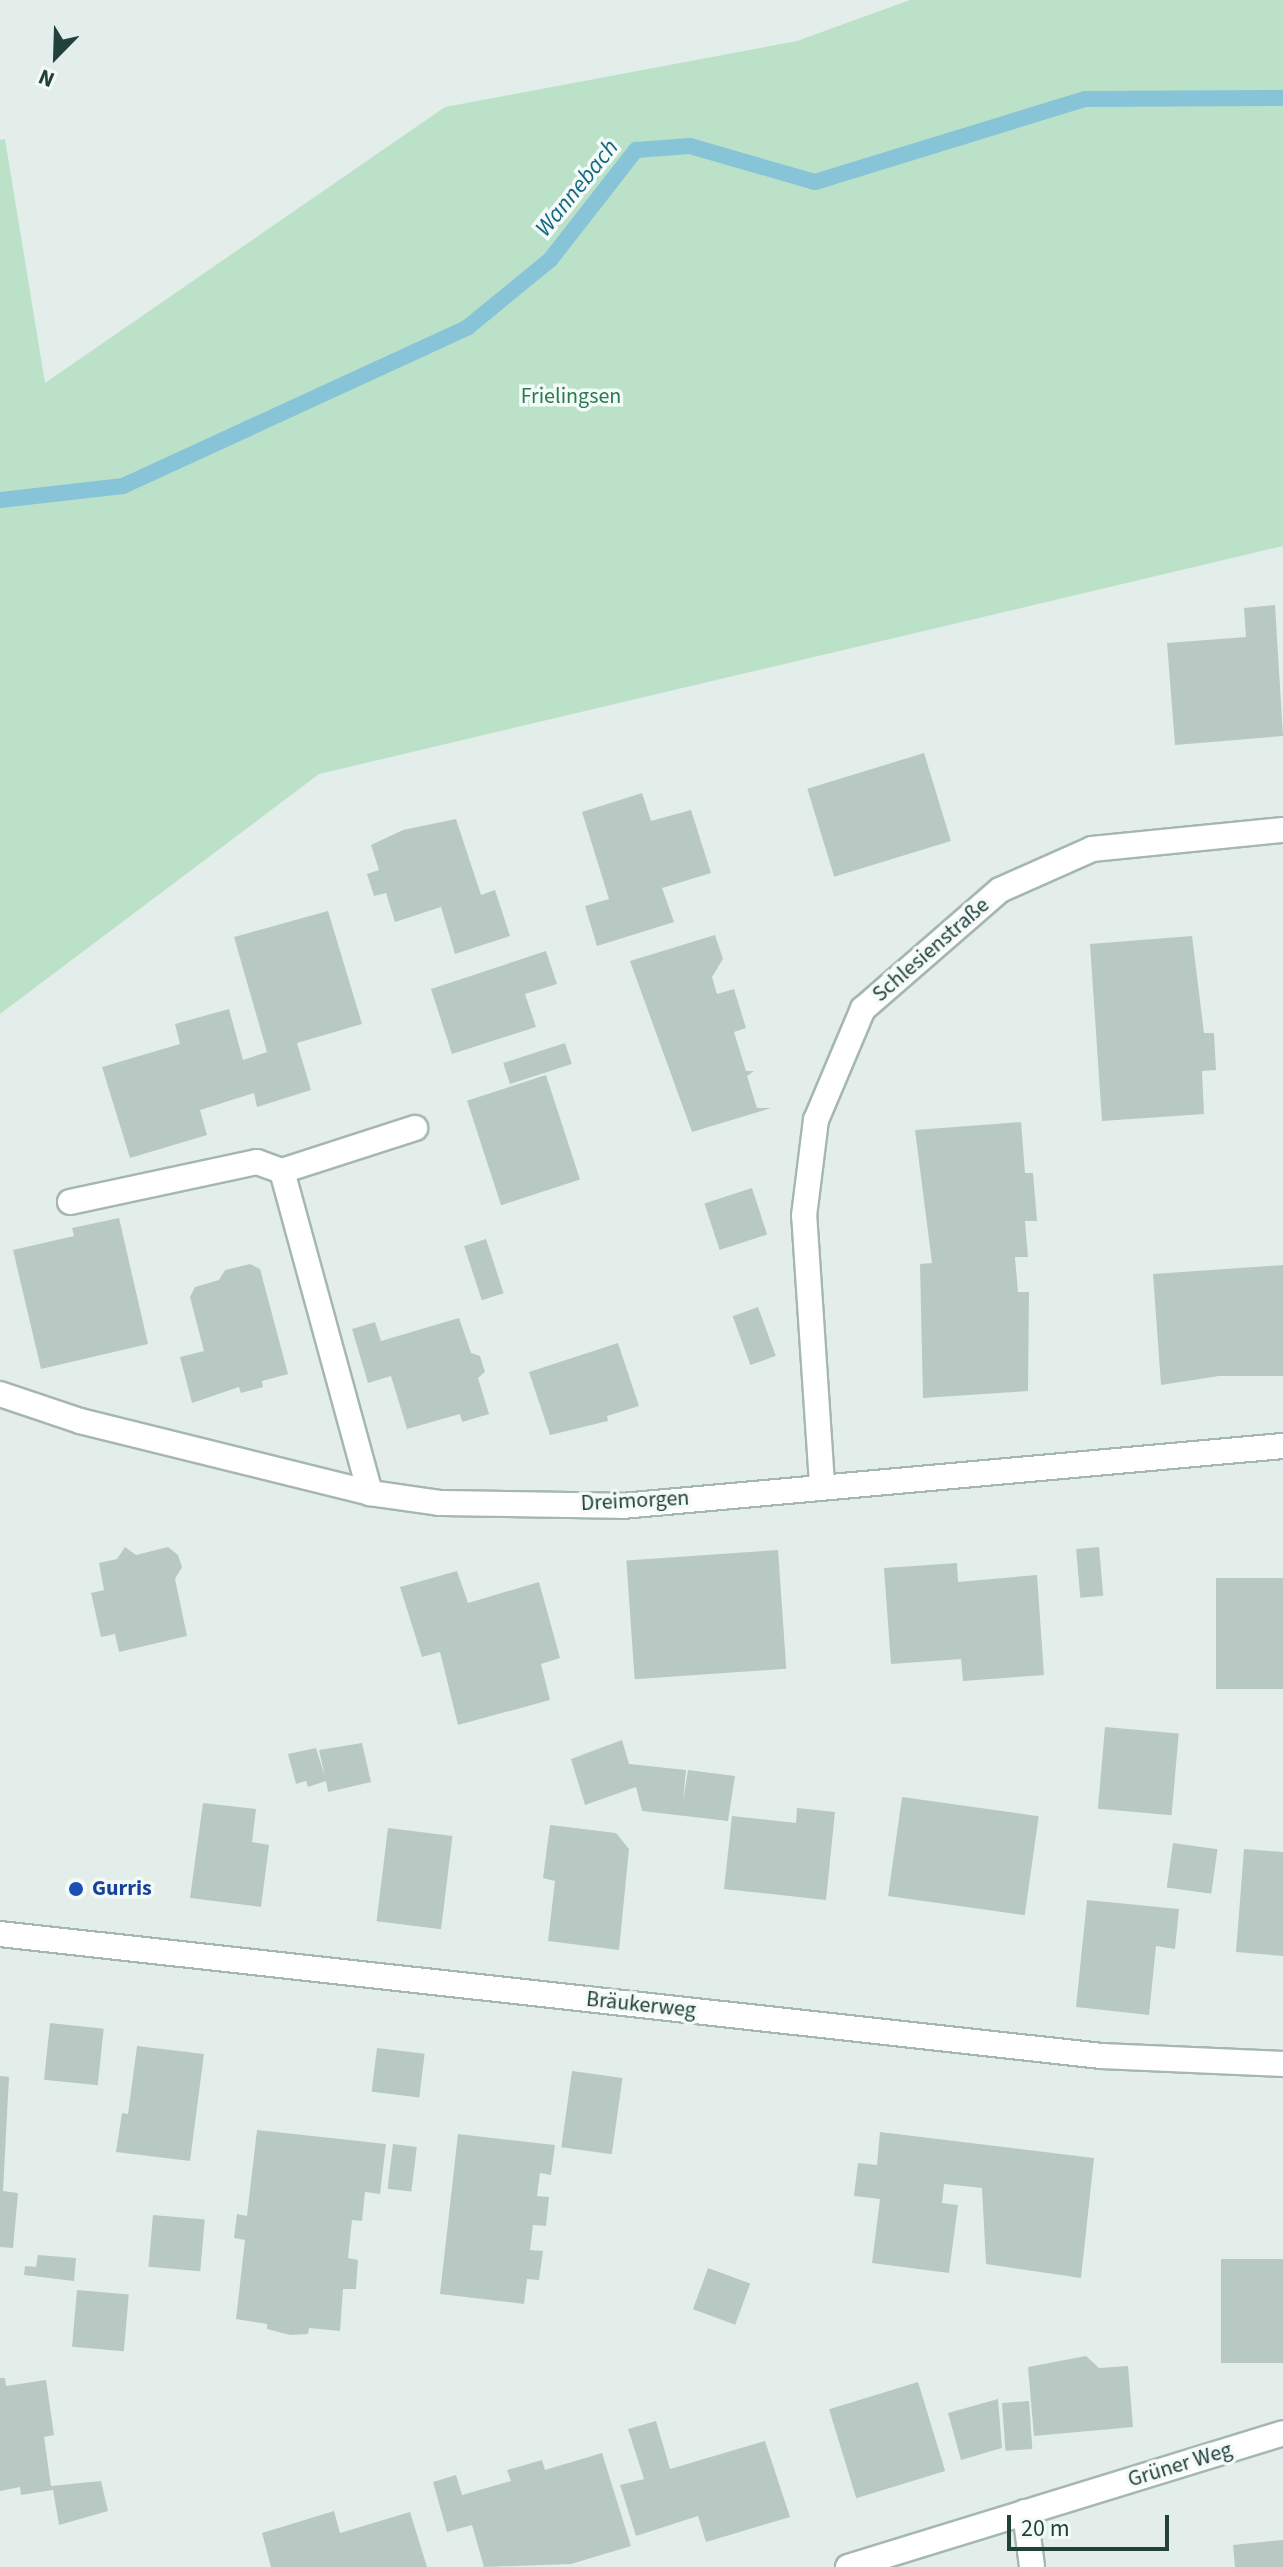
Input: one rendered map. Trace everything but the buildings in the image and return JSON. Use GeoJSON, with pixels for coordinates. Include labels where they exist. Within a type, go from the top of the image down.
{"type":"FeatureCollection","features":[{"type":"Feature","properties":{"kind":"street","name":"Schlesienstraße"},"geometry":{"type":"LineString","coordinates":[[822,1484],[804,1216],[816,1120],[863,1009],[1000,890],[1092,849],[1283,830]]}},
{"type":"Feature","properties":{"kind":"street"},"geometry":{"type":"LineString","coordinates":[[70,1202],[257,1162],[282,1171],[415,1128]]}},
{"type":"Feature","properties":{"kind":"street"},"geometry":{"type":"LineString","coordinates":[[282,1171],[370,1493]]}},
{"type":"Feature","properties":{"kind":"street","name":"Dreimorgen"},"geometry":{"type":"LineString","coordinates":[[0,1394],[23,1406],[80,1421],[370,1493],[439,1503],[622,1506],[822,1484],[1283,1446]]}},
{"type":"Feature","properties":{"kind":"street","name":"Bräukerweg"},"geometry":{"type":"LineString","coordinates":[[0,1934],[1102,2056],[1283,2064]]}},
{"type":"Feature","properties":{"kind":"street","name":"Grüner Weg"},"geometry":{"type":"LineString","coordinates":[[848,2567],[1283,2433]]}},
{"type":"Feature","properties":{"kind":"street"},"geometry":{"type":"LineString","coordinates":[[1025,2512],[1032,2567]]}},
{"type":"Feature","properties":{"kind":"green space","name":"Frielingsen"},"geometry":{"type":"Polygon","coordinates":[[[910,0],[1283,0],[1283,546],[319,774],[0,1014],[0,140],[5,139],[45,383],[445,107],[797,41],[910,0]]]}},
{"type":"Feature","properties":{"kind":"waterway","name":"Wannebach"},"geometry":{"type":"LineString","coordinates":[[0,500],[123,486],[468,327],[550,260],[636,150],[690,146],[815,182],[1085,99],[1283,98]]}},
{"type":"Feature","properties":{"kind":"place","name":"Gurris"},"geometry":{"type":"Point","coordinates":[76,1889]}}]}
